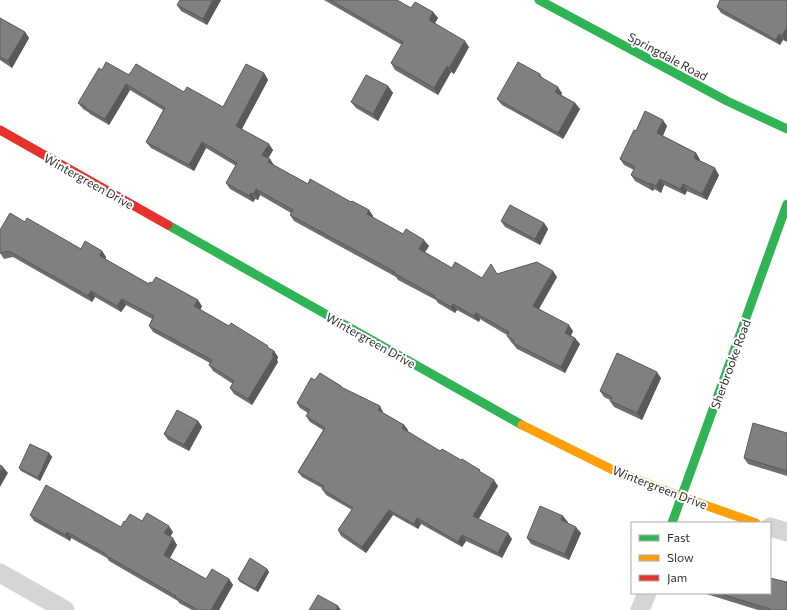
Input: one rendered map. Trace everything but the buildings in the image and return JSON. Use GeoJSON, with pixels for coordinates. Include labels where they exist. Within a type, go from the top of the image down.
{"type":"FeatureCollection","features":[{"type":"Feature","properties":{"kind":"street","name":"Springdale Road"},"geometry":{"type":"LineString","coordinates":[[540,0],[727,101],[787,129]]}},
{"type":"Feature","properties":{"kind":"street","name":"Wintergreen Drive"},"geometry":{"type":"LineString","coordinates":[[0,130],[532,431],[618,472],[682,497],[753,522]]}},
{"type":"Feature","properties":{"kind":"street","name":"Sherbrooke Road"},"geometry":{"type":"LineString","coordinates":[[672,522],[787,204]]}},
{"type":"Feature","properties":{"kind":"street"},"geometry":{"type":"LineString","coordinates":[[771,527],[787,532]]}},
{"type":"Feature","properties":{"kind":"street"},"geometry":{"type":"LineString","coordinates":[[0,574],[65,610]]}},
{"type":"Feature","properties":{"kind":"street"},"geometry":{"type":"LineString","coordinates":[[640,610],[647,594]]}},
{"type":"Feature","properties":{"kind":"traffic: fast"},"geometry":{"type":"LineString","coordinates":[[539,0],[727,101],[787,129]]}},
{"type":"Feature","properties":{"kind":"traffic: fast"},"geometry":{"type":"LineString","coordinates":[[672,522],[787,204]]}},
{"type":"Feature","properties":{"kind":"traffic: fast"},"geometry":{"type":"LineString","coordinates":[[168,225],[522,425]]}},
{"type":"Feature","properties":{"kind":"traffic: slow"},"geometry":{"type":"LineString","coordinates":[[522,425],[617,472],[753,522]]}},
{"type":"Feature","properties":{"kind":"traffic: jam"},"geometry":{"type":"LineString","coordinates":[[0,130],[168,225]]}}]}
